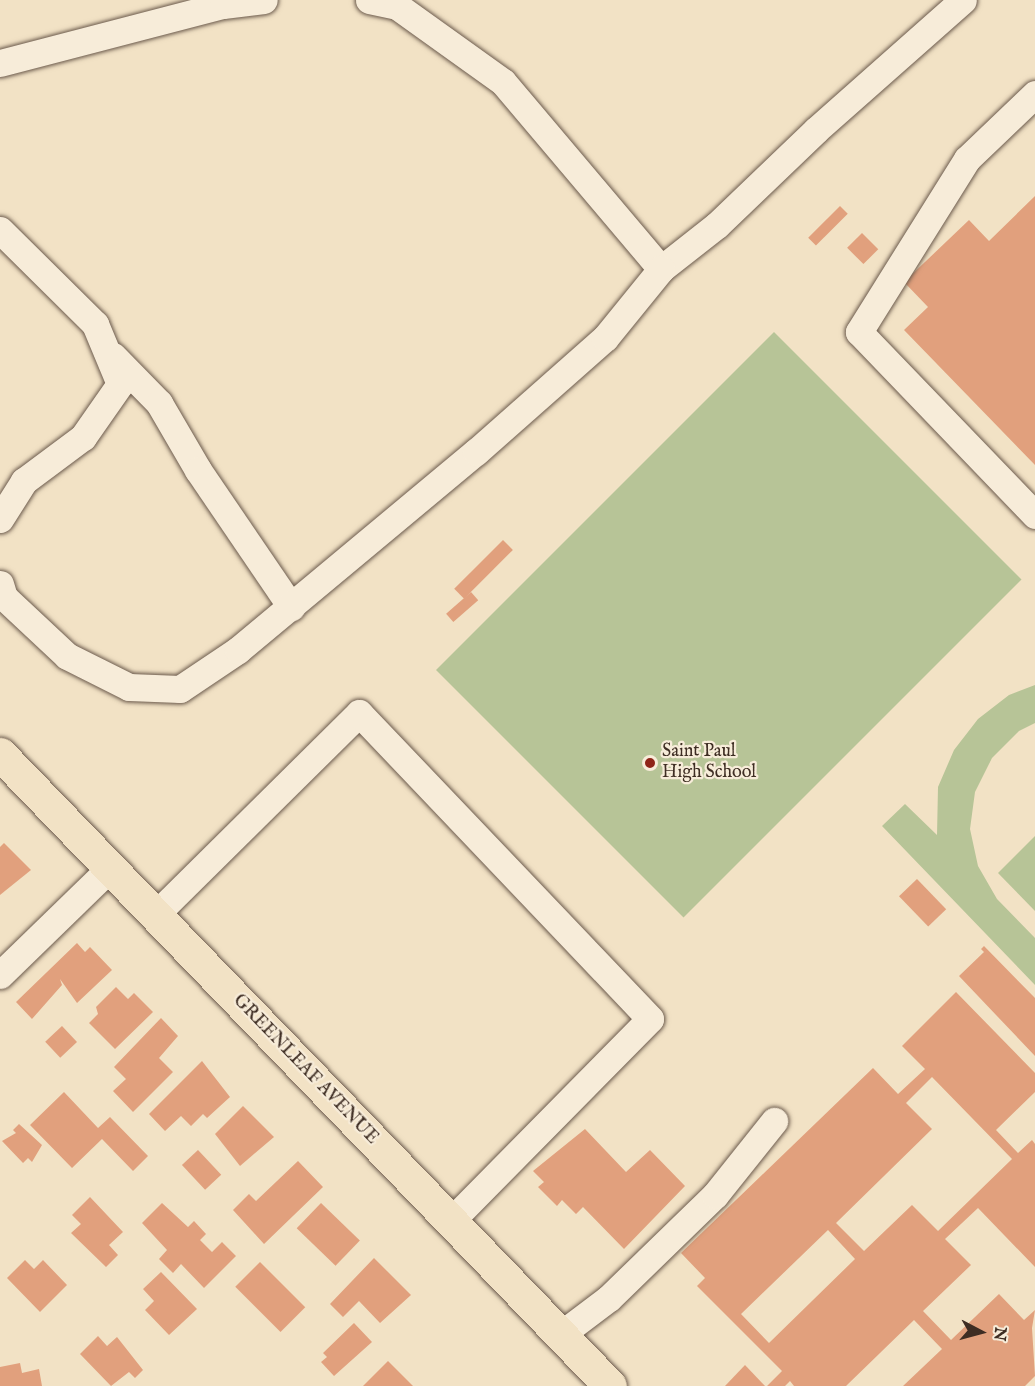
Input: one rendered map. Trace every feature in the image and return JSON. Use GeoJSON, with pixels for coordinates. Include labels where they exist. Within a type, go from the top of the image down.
{"type":"FeatureCollection","features":[{"type":"Feature","properties":{"kind":"main road","name":"GREENLEAF AVENUE"},"geometry":{"type":"LineString","coordinates":[[0,754],[610,1386]]}},
{"type":"Feature","properties":{"kind":"street"},"geometry":{"type":"LineString","coordinates":[[0,63],[223,5],[264,0]]}},
{"type":"Feature","properties":{"kind":"street"},"geometry":{"type":"LineString","coordinates":[[369,0],[397,6],[503,82],[661,269]]}},
{"type":"Feature","properties":{"kind":"street"},"geometry":{"type":"LineString","coordinates":[[0,584],[4,597],[67,656],[129,687],[180,689],[291,607],[605,338],[661,269],[717,225],[816,130],[963,0]]}},
{"type":"Feature","properties":{"kind":"street"},"geometry":{"type":"LineString","coordinates":[[1035,94],[967,159],[859,332],[1035,515]]}},
{"type":"Feature","properties":{"kind":"street"},"geometry":{"type":"LineString","coordinates":[[0,230],[95,324],[120,384],[83,437],[24,482],[0,519]]}},
{"type":"Feature","properties":{"kind":"street"},"geometry":{"type":"LineString","coordinates":[[104,346],[159,403],[198,470],[291,607]]}},
{"type":"Feature","properties":{"kind":"street"},"geometry":{"type":"LineString","coordinates":[[155,915],[359,713],[650,1019],[451,1221]]}},
{"type":"Feature","properties":{"kind":"street"},"geometry":{"type":"LineString","coordinates":[[0,975],[110,868]]}},
{"type":"Feature","properties":{"kind":"street"},"geometry":{"type":"LineString","coordinates":[[560,1335],[609,1298],[715,1195],[774,1121]]}},
{"type":"Feature","properties":{"kind":"green space"},"geometry":{"type":"Polygon","coordinates":[[[774,332],[1021,579],[683,917],[436,670],[774,332]]]}},
{"type":"Feature","properties":{"kind":"green space"},"geometry":{"type":"Polygon","coordinates":[[[1035,685],[1035,723],[1019,731],[992,758],[975,792],[970,829],[978,866],[997,899],[1035,938],[1035,985],[882,826],[905,804],[937,835],[938,787],[954,750],[978,719],[1009,695],[1035,685]]]}},
{"type":"Feature","properties":{"kind":"green space"},"geometry":{"type":"Polygon","coordinates":[[[1035,836],[1035,911],[998,873],[1035,836]]]}},
{"type":"Feature","properties":{"kind":"building"},"geometry":{"type":"Polygon","coordinates":[[[1035,196],[1035,465],[904,330],[928,307],[904,282],[969,220],[989,241],[1035,196]]]}},
{"type":"Feature","properties":{"kind":"building"},"geometry":{"type":"Polygon","coordinates":[[[840,206],[848,214],[816,246],[808,238],[840,206]]]}},
{"type":"Feature","properties":{"kind":"building"},"geometry":{"type":"Polygon","coordinates":[[[862,233],[878,249],[863,264],[847,248],[862,233]]]}},
{"type":"Feature","properties":{"kind":"building"},"geometry":{"type":"Polygon","coordinates":[[[503,540],[513,550],[464,599],[454,589],[503,540]]]}},
{"type":"Feature","properties":{"kind":"building"},"geometry":{"type":"Polygon","coordinates":[[[471,592],[478,600],[453,622],[446,614],[471,592]]]}},
{"type":"Feature","properties":{"kind":"building"},"geometry":{"type":"Polygon","coordinates":[[[4,843],[31,870],[0,895],[0,847],[4,843]]]}},
{"type":"Feature","properties":{"kind":"building"},"geometry":{"type":"Polygon","coordinates":[[[917,879],[946,909],[928,927],[899,896],[917,879]]]}},
{"type":"Feature","properties":{"kind":"building"},"geometry":{"type":"Polygon","coordinates":[[[77,943],[85,952],[90,947],[112,970],[77,1003],[60,979],[62,985],[32,1019],[16,1002],[77,943]]]}},
{"type":"Feature","properties":{"kind":"building"},"geometry":{"type":"Polygon","coordinates":[[[984,946],[1035,998],[1035,1056],[959,976],[984,952],[981,949],[984,946]]]}},
{"type":"Feature","properties":{"kind":"building"},"geometry":{"type":"Polygon","coordinates":[[[116,987],[128,999],[134,993],[153,1012],[115,1049],[89,1023],[98,1014],[96,1007],[116,987]]]}},
{"type":"Feature","properties":{"kind":"building"},"geometry":{"type":"Polygon","coordinates":[[[956,992],[1035,1073],[1035,1092],[996,1130],[1018,1153],[1032,1140],[1035,1144],[1035,1267],[978,1208],[945,1239],[971,1265],[923,1311],[951,1340],[999,1294],[1024,1320],[1035,1310],[1032,1328],[1035,1376],[1025,1386],[903,1386],[942,1349],[914,1320],[846,1386],[794,1386],[790,1381],[785,1386],[767,1386],[782,1371],[697,1286],[705,1278],[681,1253],[873,1068],[898,1094],[925,1069],[902,1046],[956,992]],[[932,1077],[906,1103],[932,1129],[836,1223],[864,1251],[912,1205],[938,1231],[1012,1159],[932,1077]],[[828,1230],[741,1314],[769,1343],[855,1259],[828,1230]]]}},
{"type":"Feature","properties":{"kind":"building"},"geometry":{"type":"Polygon","coordinates":[[[161,1018],[178,1036],[159,1058],[173,1072],[133,1112],[113,1091],[126,1079],[114,1067],[161,1018]]]}},
{"type":"Feature","properties":{"kind":"building"},"geometry":{"type":"Polygon","coordinates":[[[62,1026],[77,1042],[60,1058],[45,1042],[62,1026]]]}},
{"type":"Feature","properties":{"kind":"building"},"geometry":{"type":"Polygon","coordinates":[[[202,1061],[230,1097],[207,1118],[203,1114],[191,1126],[181,1116],[165,1131],[149,1114],[202,1061]]]}},
{"type":"Feature","properties":{"kind":"building"},"geometry":{"type":"Polygon","coordinates":[[[64,1092],[98,1128],[110,1117],[148,1156],[133,1171],[102,1139],[72,1168],[30,1125],[64,1092]]]}},
{"type":"Feature","properties":{"kind":"building"},"geometry":{"type":"Polygon","coordinates":[[[243,1106],[274,1137],[240,1166],[215,1134],[243,1106]]]}},
{"type":"Feature","properties":{"kind":"building"},"geometry":{"type":"Polygon","coordinates":[[[19,1124],[42,1145],[32,1162],[28,1158],[23,1163],[2,1141],[16,1133],[13,1130],[19,1124]]]}},
{"type":"Feature","properties":{"kind":"building"},"geometry":{"type":"Polygon","coordinates":[[[585,1129],[626,1172],[650,1150],[685,1186],[624,1249],[583,1207],[576,1214],[562,1200],[557,1206],[538,1187],[544,1182],[533,1171],[585,1129]]]}},
{"type":"Feature","properties":{"kind":"building"},"geometry":{"type":"Polygon","coordinates":[[[198,1150],[221,1175],[205,1190],[182,1165],[198,1150]]]}},
{"type":"Feature","properties":{"kind":"building"},"geometry":{"type":"Polygon","coordinates":[[[298,1161],[323,1187],[264,1244],[233,1210],[249,1194],[256,1201],[298,1161]]]}},
{"type":"Feature","properties":{"kind":"building"},"geometry":{"type":"Polygon","coordinates":[[[90,1197],[123,1232],[109,1245],[118,1255],[106,1267],[71,1233],[81,1224],[72,1215],[90,1197]]]}},
{"type":"Feature","properties":{"kind":"building"},"geometry":{"type":"Polygon","coordinates":[[[162,1203],[188,1227],[194,1221],[206,1234],[200,1240],[212,1252],[222,1242],[236,1256],[204,1288],[181,1264],[173,1273],[159,1259],[167,1250],[142,1223],[162,1203]]]}},
{"type":"Feature","properties":{"kind":"building"},"geometry":{"type":"Polygon","coordinates":[[[321,1203],[360,1241],[336,1266],[297,1228],[321,1203]]]}},
{"type":"Feature","properties":{"kind":"building"},"geometry":{"type":"Polygon","coordinates":[[[374,1258],[411,1295],[380,1323],[359,1301],[343,1317],[330,1304],[374,1258]]]}},
{"type":"Feature","properties":{"kind":"building"},"geometry":{"type":"Polygon","coordinates":[[[25,1260],[34,1269],[43,1260],[67,1285],[40,1312],[7,1278],[25,1260]]]}},
{"type":"Feature","properties":{"kind":"building"},"geometry":{"type":"Polygon","coordinates":[[[260,1262],[305,1307],[281,1332],[235,1287],[260,1262]]]}},
{"type":"Feature","properties":{"kind":"building"},"geometry":{"type":"Polygon","coordinates":[[[161,1272],[197,1309],[169,1335],[145,1310],[154,1301],[143,1289],[161,1272]]]}},
{"type":"Feature","properties":{"kind":"building"},"geometry":{"type":"Polygon","coordinates":[[[354,1323],[372,1342],[334,1376],[321,1362],[327,1357],[323,1353],[354,1323]]]}},
{"type":"Feature","properties":{"kind":"building"},"geometry":{"type":"Polygon","coordinates":[[[98,1336],[107,1346],[117,1337],[143,1370],[135,1378],[129,1372],[111,1386],[80,1354],[98,1336]]]}},
{"type":"Feature","properties":{"kind":"building"},"geometry":{"type":"Polygon","coordinates":[[[388,1361],[413,1386],[363,1386],[388,1361]]]}},
{"type":"Feature","properties":{"kind":"building"},"geometry":{"type":"Polygon","coordinates":[[[20,1363],[22,1373],[39,1369],[42,1386],[0,1386],[0,1367],[20,1363]]]}},
{"type":"Feature","properties":{"kind":"building"},"geometry":{"type":"Polygon","coordinates":[[[745,1365],[765,1386],[725,1386],[745,1365]]]}},
{"type":"Feature","properties":{"kind":"place","name":"Saint Paul High School"},"geometry":{"type":"Point","coordinates":[650,763]}}]}
